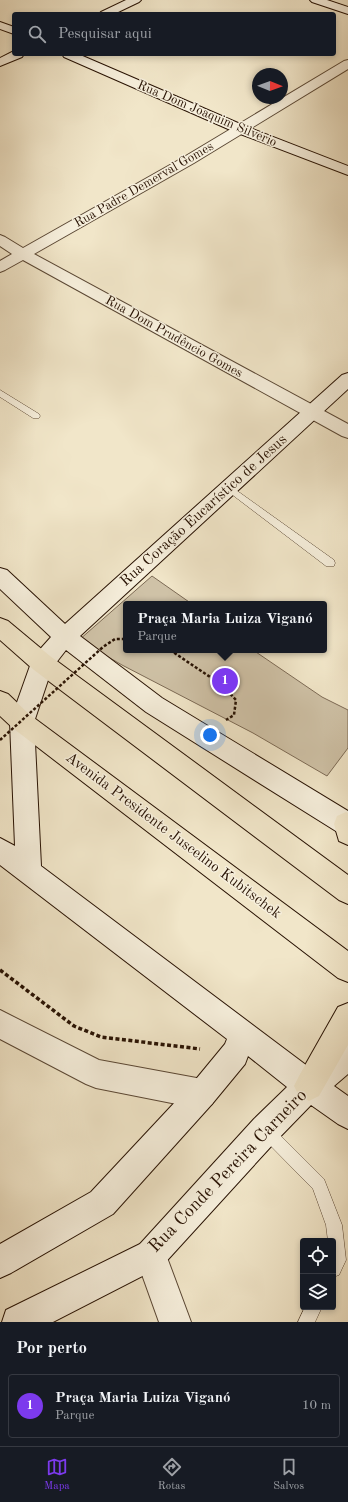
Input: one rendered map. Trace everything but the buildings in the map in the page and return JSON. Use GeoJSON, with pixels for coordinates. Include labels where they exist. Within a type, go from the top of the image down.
{"type":"FeatureCollection","features":[{"type":"Feature","properties":{"kind":"highway"},"geometry":{"type":"LineString","coordinates":[[0,627],[42,663],[348,891]]}},
{"type":"Feature","properties":{"kind":"highway","name":"Avenida Presidente Juscelino Kubitschek"},"geometry":{"type":"LineString","coordinates":[[0,701],[22,722],[348,968]]}},
{"type":"Feature","properties":{"kind":"highway"},"geometry":{"type":"LineString","coordinates":[[309,1086],[348,1017]]}},
{"type":"Feature","properties":{"kind":"street"},"geometry":{"type":"LineString","coordinates":[[109,12],[135,0]]}},
{"type":"Feature","properties":{"kind":"street"},"geometry":{"type":"LineString","coordinates":[[316,0],[348,11]]}},
{"type":"Feature","properties":{"kind":"street"},"geometry":{"type":"LineString","coordinates":[[0,25],[12,30]]}},
{"type":"Feature","properties":{"kind":"street"},"geometry":{"type":"LineString","coordinates":[[0,62],[14,56]]}},
{"type":"Feature","properties":{"kind":"street","name":"Rua Dom Joaquim Silvério"},"geometry":{"type":"LineString","coordinates":[[73,56],[240,129],[348,171]]}},
{"type":"Feature","properties":{"kind":"street","name":"Rua Padre Demerval Gomes"},"geometry":{"type":"LineString","coordinates":[[0,267],[240,129],[348,64]]}},
{"type":"Feature","properties":{"kind":"street","name":"Rua Dom Prudêncio Gomes"},"geometry":{"type":"LineString","coordinates":[[0,240],[348,432]]}},
{"type":"Feature","properties":{"kind":"street","name":"Rua Coração Eucarístico de Jesus"},"geometry":{"type":"LineString","coordinates":[[29,872],[22,722],[42,663],[66,636],[348,378]]}},
{"type":"Feature","properties":{"kind":"street"},"geometry":{"type":"LineString","coordinates":[[0,576],[66,636],[154,705],[347,827]]}},
{"type":"Feature","properties":{"kind":"street"},"geometry":{"type":"LineString","coordinates":[[0,850],[239,1044],[309,1086],[348,1114]]}},
{"type":"Feature","properties":{"kind":"street"},"geometry":{"type":"LineString","coordinates":[[0,1024],[96,1074],[202,1094]]}},
{"type":"Feature","properties":{"kind":"street"},"geometry":{"type":"LineString","coordinates":[[0,1262],[102,1203],[202,1094],[239,1044]]}},
{"type":"Feature","properties":{"kind":"street","name":"Rua Conde Pereira Carneiro"},"geometry":{"type":"LineString","coordinates":[[18,1322],[151,1255],[265,1130],[309,1086],[348,1056]]}},
{"type":"Feature","properties":{"kind":"street"},"geometry":{"type":"LineString","coordinates":[[151,1255],[175,1322]]}},
{"type":"Feature","properties":{"kind":"lane"},"geometry":{"type":"LineString","coordinates":[[0,393],[36,416]]}},
{"type":"Feature","properties":{"kind":"lane"},"geometry":{"type":"LineString","coordinates":[[229,488],[330,563]]}},
{"type":"Feature","properties":{"kind":"lane"},"geometry":{"type":"LineString","coordinates":[[265,1130],[319,1184],[334,1225],[335,1238]]}},
{"type":"Feature","properties":{"kind":"lane"},"geometry":{"type":"LineString","coordinates":[[336,1242],[338,1260],[336,1264]]}},
{"type":"Feature","properties":{"kind":"lane"},"geometry":{"type":"LineString","coordinates":[[306,1322],[312,1310]]}},
{"type":"Feature","properties":{"kind":"path"},"geometry":{"type":"LineString","coordinates":[[0,740],[102,647],[115,639],[123,639]]}},
{"type":"Feature","properties":{"kind":"path"},"geometry":{"type":"LineString","coordinates":[[174,653],[222,685],[236,700],[234,715],[220,723]]}},
{"type":"Feature","properties":{"kind":"path"},"geometry":{"type":"LineString","coordinates":[[0,970],[74,1026],[101,1037],[239,1044]]}},
{"type":"Feature","properties":{"kind":"shaded area"},"geometry":{"type":"Polygon","coordinates":[[[152,576],[188,601],[123,601],[152,576]]]}},
{"type":"Feature","properties":{"kind":"shaded area"},"geometry":{"type":"Polygon","coordinates":[[[123,601],[123,653],[257,653],[322,697],[348,710],[348,748],[327,776],[253,733],[122,665],[79,640],[123,601]]]}},
{"type":"Feature","properties":{"kind":"place","name":"Praça Maria Luiza Viganó"},"geometry":{"type":"Point","coordinates":[225,681]}}]}
